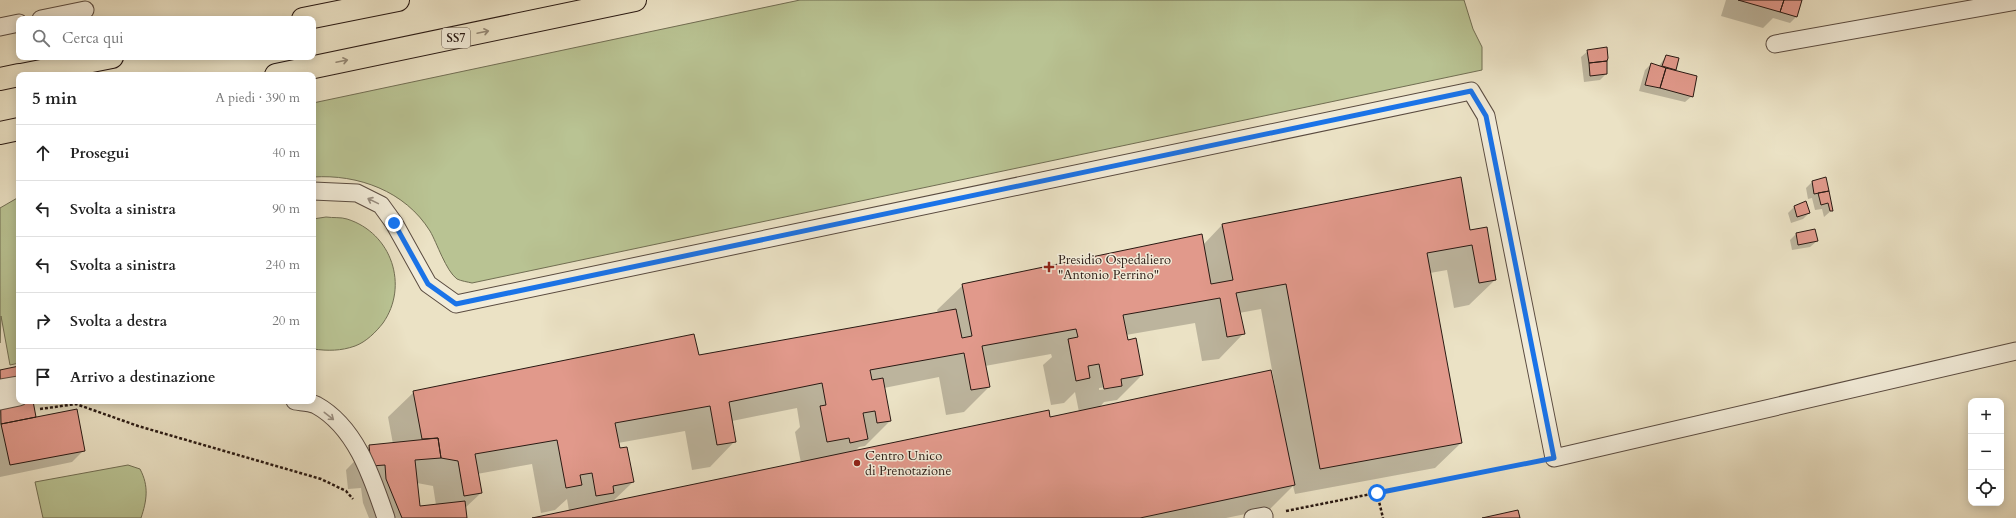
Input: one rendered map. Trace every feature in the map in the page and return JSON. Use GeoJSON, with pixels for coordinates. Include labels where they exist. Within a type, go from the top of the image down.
{"type":"FeatureCollection","features":[{"type":"Feature","properties":{"kind":"highway"},"geometry":{"type":"LineString","coordinates":[[316,16],[398,0]]}},
{"type":"Feature","properties":{"kind":"highway","name":"SS7"},"geometry":{"type":"LineString","coordinates":[[290,72],[635,0]]}},
{"type":"Feature","properties":{"kind":"highway"},"geometry":{"type":"LineString","coordinates":[[35,72],[97,60]]}},
{"type":"Feature","properties":{"kind":"highway"},"geometry":{"type":"LineString","coordinates":[[0,79],[16,76]]}},
{"type":"Feature","properties":{"kind":"highway"},"geometry":{"type":"LineString","coordinates":[[0,132],[16,129]]}},
{"type":"Feature","properties":{"kind":"lane"},"geometry":{"type":"LineString","coordinates":[[1775,44],[2016,1]]}},
{"type":"Feature","properties":{"kind":"lane"},"geometry":{"type":"LineString","coordinates":[[55,16],[84,10]]}},
{"type":"Feature","properties":{"kind":"lane"},"geometry":{"type":"LineString","coordinates":[[0,27],[16,24]]}},
{"type":"Feature","properties":{"kind":"lane"},"geometry":{"type":"LineString","coordinates":[[316,190],[357,193],[381,205],[394,223],[428,284],[456,304],[1471,91],[1486,116],[1554,458],[2016,351]]}},
{"type":"Feature","properties":{"kind":"lane"},"geometry":{"type":"LineString","coordinates":[[0,388],[16,385]]}},
{"type":"Feature","properties":{"kind":"lane"},"geometry":{"type":"LineString","coordinates":[[0,401],[16,398]]}},
{"type":"Feature","properties":{"kind":"lane"},"geometry":{"type":"LineString","coordinates":[[310,404],[315,405],[344,427],[374,479],[386,518]]}},
{"type":"Feature","properties":{"kind":"path"},"geometry":{"type":"LineString","coordinates":[[40,409],[76,404],[138,426],[321,479],[346,490],[354,500]]}},
{"type":"Feature","properties":{"kind":"path"},"geometry":{"type":"LineString","coordinates":[[1260,517],[1554,458]]}},
{"type":"Feature","properties":{"kind":"path"},"geometry":{"type":"LineString","coordinates":[[1377,493],[1383,518]]}},
{"type":"Feature","properties":{"kind":"green space"},"geometry":{"type":"Polygon","coordinates":[[[800,0],[1464,0],[1473,29],[1482,47],[1482,70],[472,283],[459,280],[453,275],[445,263],[430,231],[420,217],[408,205],[379,188],[363,182],[330,177],[316,177],[316,102],[800,0]]]}},
{"type":"Feature","properties":{"kind":"green space"},"geometry":{"type":"Polygon","coordinates":[[[16,199],[16,364],[10,365],[1,316],[0,343],[0,208],[16,199]]]}},
{"type":"Feature","properties":{"kind":"green space"},"geometry":{"type":"Polygon","coordinates":[[[326,217],[342,218],[363,226],[375,236],[385,248],[392,262],[395,278],[395,293],[391,308],[383,323],[370,336],[363,342],[350,348],[334,350],[316,349],[316,219],[326,217]]]}},
{"type":"Feature","properties":{"kind":"green space"},"geometry":{"type":"Polygon","coordinates":[[[128,465],[140,469],[145,481],[146,499],[141,518],[43,518],[35,482],[128,465]]]}},
{"type":"Feature","properties":{"kind":"building"},"geometry":{"type":"Polygon","coordinates":[[[1738,0],[1784,0],[1780,12],[1738,0]]]}},
{"type":"Feature","properties":{"kind":"building"},"geometry":{"type":"Polygon","coordinates":[[[1784,0],[1802,0],[1797,17],[1780,12],[1784,0]]]}},
{"type":"Feature","properties":{"kind":"building"},"geometry":{"type":"Polygon","coordinates":[[[1607,47],[1607,61],[1589,63],[1587,50],[1607,47]]]}},
{"type":"Feature","properties":{"kind":"building"},"geometry":{"type":"Polygon","coordinates":[[[1666,55],[1679,58],[1676,70],[1662,66],[1666,55]]]}},
{"type":"Feature","properties":{"kind":"building"},"geometry":{"type":"Polygon","coordinates":[[[1607,61],[1607,74],[1590,76],[1589,63],[1607,61]]]}},
{"type":"Feature","properties":{"kind":"building"},"geometry":{"type":"Polygon","coordinates":[[[1651,63],[1666,68],[1660,88],[1645,85],[1651,63]]]}},
{"type":"Feature","properties":{"kind":"building"},"geometry":{"type":"Polygon","coordinates":[[[1666,68],[1697,76],[1693,97],[1660,88],[1666,68]]]}},
{"type":"Feature","properties":{"kind":"building"},"geometry":{"type":"Polygon","coordinates":[[[1461,177],[1470,230],[1487,227],[1496,280],[1479,283],[1472,245],[1427,253],[1462,443],[1320,469],[1286,284],[1236,293],[1245,334],[1227,337],[1220,298],[1123,315],[1128,340],[1136,338],[1143,375],[1121,379],[1122,386],[1104,389],[1099,364],[1088,366],[1090,378],[1076,381],[1068,339],[1078,337],[1076,329],[982,346],[990,387],[971,390],[964,353],[870,370],[872,380],[883,378],[891,421],[877,423],[875,411],[863,413],[868,439],[850,443],[849,438],[827,442],[820,406],[826,405],[822,383],[729,402],[736,442],[717,445],[710,406],[615,423],[620,448],[627,447],[634,482],[613,486],[614,493],[596,496],[592,473],[580,475],[582,485],[566,488],[557,440],[475,454],[482,493],[464,496],[458,461],[441,458],[438,438],[422,439],[413,391],[694,334],[699,355],[956,309],[962,338],[972,336],[962,284],[1202,234],[1211,284],[1233,280],[1222,224],[1461,177]]]}},
{"type":"Feature","properties":{"kind":"building"},"geometry":{"type":"Polygon","coordinates":[[[1826,177],[1829,191],[1814,194],[1812,181],[1826,177]]]}},
{"type":"Feature","properties":{"kind":"building"},"geometry":{"type":"Polygon","coordinates":[[[1829,191],[1833,211],[1830,211],[1828,203],[1821,205],[1818,193],[1829,191]]]}},
{"type":"Feature","properties":{"kind":"building"},"geometry":{"type":"Polygon","coordinates":[[[1806,201],[1810,213],[1797,217],[1794,206],[1806,201]]]}},
{"type":"Feature","properties":{"kind":"building"},"geometry":{"type":"Polygon","coordinates":[[[1815,229],[1818,241],[1798,245],[1796,233],[1815,229]]]}},
{"type":"Feature","properties":{"kind":"building"},"geometry":{"type":"Polygon","coordinates":[[[16,367],[16,404],[34,404],[36,417],[1,424],[0,370],[16,367]]]}},
{"type":"Feature","properties":{"kind":"building"},"geometry":{"type":"Polygon","coordinates":[[[1271,370],[1295,485],[1140,518],[532,518],[1049,410],[1050,417],[1271,370]]]}},
{"type":"Feature","properties":{"kind":"building"},"geometry":{"type":"Polygon","coordinates":[[[77,409],[85,451],[10,465],[1,424],[77,409]]]}},
{"type":"Feature","properties":{"kind":"building"},"geometry":{"type":"Polygon","coordinates":[[[438,438],[441,458],[415,460],[420,506],[465,501],[467,518],[402,518],[386,479],[385,465],[371,466],[369,445],[438,438]]]}},
{"type":"Feature","properties":{"kind":"building"},"geometry":{"type":"Polygon","coordinates":[[[1518,510],[1520,518],[1482,518],[1518,510]]]}},
{"type":"Feature","properties":{"kind":"place","name":"Presidio Ospedaliero \"Antonio Perrino\""},"geometry":{"type":"Point","coordinates":[1049,267]}},
{"type":"Feature","properties":{"kind":"place","name":"Centro Unico di Prenotazione"},"geometry":{"type":"Point","coordinates":[857,463]}},
{"type":"Feature","properties":{"kind":"route"},"geometry":{"type":"LineString","coordinates":[[394,223],[428,284],[456,304],[1471,91],[1486,116],[1554,458],[1377,493]]}}]}
